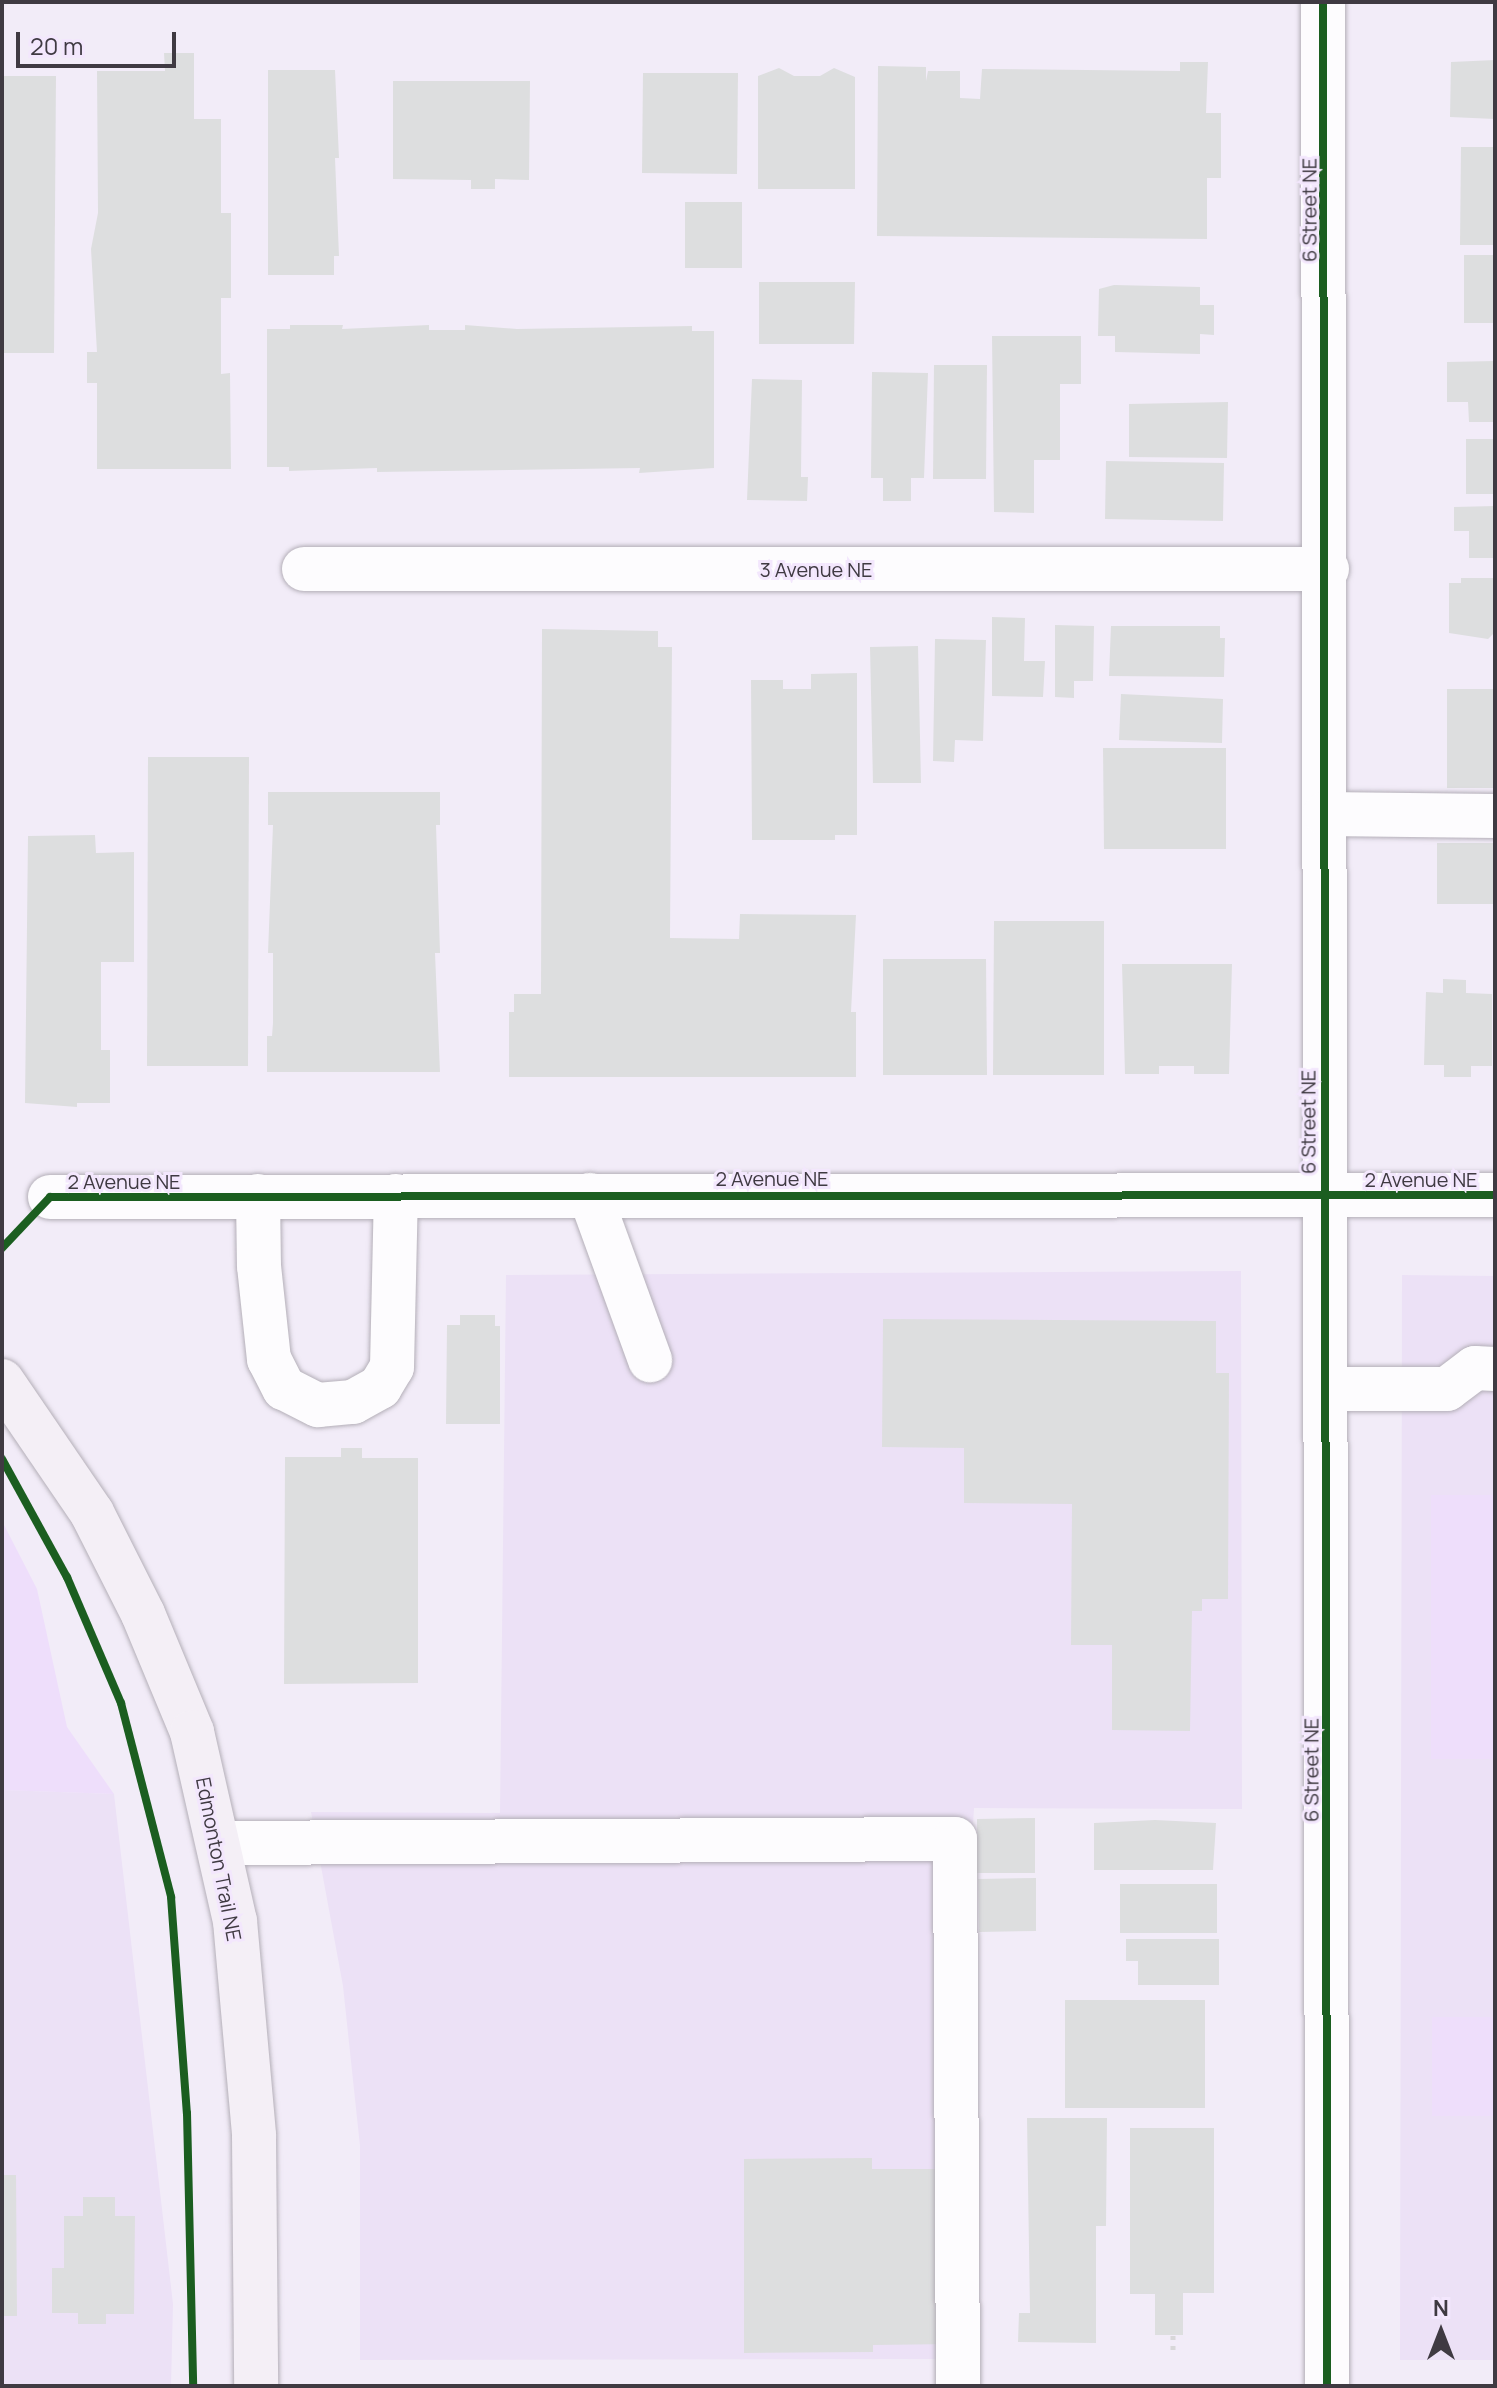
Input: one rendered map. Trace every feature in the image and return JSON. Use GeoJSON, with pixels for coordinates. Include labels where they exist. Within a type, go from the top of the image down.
{"type":"FeatureCollection","features":[{"type":"Feature","properties":{"kind":"main road","name":"Edmonton Trail NE"},"geometry":{"type":"LineString","coordinates":[[2,1381],[92,1513],[143,1614],[192,1732],[220,1843],[235,1921],[254,2136],[256,2386]]}},
{"type":"Feature","properties":{"kind":"street","name":"6 Street NE"},"geometry":{"type":"LineString","coordinates":[[1323,2],[1327,569],[1324,1194],[1327,1389],[1327,2386]]}},
{"type":"Feature","properties":{"kind":"street","name":"3 Avenue NE"},"geometry":{"type":"LineString","coordinates":[[304,569],[1327,569]]}},
{"type":"Feature","properties":{"kind":"street"},"geometry":{"type":"LineString","coordinates":[[1325,814],[1495,816]]}},
{"type":"Feature","properties":{"kind":"street"},"geometry":{"type":"LineString","coordinates":[[590,1195],[650,1360]]}},
{"type":"Feature","properties":{"kind":"street","name":"2 Avenue NE"},"geometry":{"type":"LineString","coordinates":[[50,1197],[1495,1195]]}},
{"type":"Feature","properties":{"kind":"street"},"geometry":{"type":"LineString","coordinates":[[258,1196],[259,1266],[269,1359],[284,1388],[318,1405],[353,1402],[380,1387],[392,1367],[396,1196]]}},
{"type":"Feature","properties":{"kind":"street"},"geometry":{"type":"LineString","coordinates":[[1327,1389],[1447,1389],[1475,1368],[1495,1369]]}},
{"type":"Feature","properties":{"kind":"street"},"geometry":{"type":"LineString","coordinates":[[220,1843],[955,1839],[958,2386]]}},
{"type":"Feature","properties":{"kind":"path"},"geometry":{"type":"LineString","coordinates":[[1173,2335],[1173,2350]]}},
{"type":"Feature","properties":{"kind":"shaded area"},"geometry":{"type":"Polygon","coordinates":[[[1241,1271],[1242,1809],[974,1808],[942,2359],[360,2360],[360,2146],[343,1986],[311,1812],[500,1813],[506,1275],[1241,1271]]]}},
{"type":"Feature","properties":{"kind":"shaded area"},"geometry":{"type":"Polygon","coordinates":[[[1402,1275],[1495,1276],[1495,2360],[1400,2360],[1402,1275]]]}},
{"type":"Feature","properties":{"kind":"shaded area"},"geometry":{"type":"Polygon","coordinates":[[[1431,1495],[1495,1495],[1495,1759],[1431,1759],[1431,1495]]]}},
{"type":"Feature","properties":{"kind":"shaded area"},"geometry":{"type":"Polygon","coordinates":[[[2,1521],[37,1589],[67,1727],[114,1794],[2,1790],[2,1521]]]}},
{"type":"Feature","properties":{"kind":"shaded area"},"geometry":{"type":"Polygon","coordinates":[[[2,1790],[114,1794],[173,2304],[171,2386],[2,2386],[2,1790]]]}},
{"type":"Feature","properties":{"kind":"shaded area"},"geometry":{"type":"Polygon","coordinates":[[[1432,2017],[1495,2017],[1495,2116],[1432,2116],[1432,2017]]]}},
{"type":"Feature","properties":{"kind":"building"},"geometry":{"type":"Polygon","coordinates":[[[164,53],[194,53],[194,119],[221,119],[221,213],[231,213],[231,298],[221,298],[221,374],[230,373],[231,469],[97,469],[97,383],[87,383],[87,352],[97,352],[91,249],[98,213],[97,71],[165,71],[164,53]]]}},
{"type":"Feature","properties":{"kind":"building"},"geometry":{"type":"Polygon","coordinates":[[[1495,60],[1495,119],[1450,117],[1451,62],[1495,60]]]}},
{"type":"Feature","properties":{"kind":"building"},"geometry":{"type":"Polygon","coordinates":[[[1180,62],[1208,62],[1206,113],[1221,113],[1221,178],[1207,178],[1207,239],[877,236],[878,66],[926,67],[926,81],[928,71],[960,71],[960,98],[980,99],[982,69],[1180,71],[1180,62]]]}},
{"type":"Feature","properties":{"kind":"building"},"geometry":{"type":"Polygon","coordinates":[[[779,68],[794,76],[820,76],[834,68],[855,77],[855,189],[758,189],[758,76],[779,68]]]}},
{"type":"Feature","properties":{"kind":"building"},"geometry":{"type":"Polygon","coordinates":[[[268,70],[335,70],[339,256],[334,256],[334,275],[268,275],[268,70]]]}},
{"type":"Feature","properties":{"kind":"building"},"geometry":{"type":"Polygon","coordinates":[[[643,73],[738,73],[737,174],[642,173],[643,73]]]}},
{"type":"Feature","properties":{"kind":"building"},"geometry":{"type":"Polygon","coordinates":[[[2,76],[56,76],[54,353],[2,353],[2,76]]]}},
{"type":"Feature","properties":{"kind":"building"},"geometry":{"type":"Polygon","coordinates":[[[393,81],[530,81],[529,180],[495,179],[495,189],[471,189],[471,180],[393,179],[393,81]]]}},
{"type":"Feature","properties":{"kind":"building"},"geometry":{"type":"Polygon","coordinates":[[[1461,147],[1495,147],[1495,245],[1460,245],[1461,147]]]}},
{"type":"Feature","properties":{"kind":"building"},"geometry":{"type":"Polygon","coordinates":[[[685,202],[742,202],[742,268],[685,268],[685,202]]]}},
{"type":"Feature","properties":{"kind":"building"},"geometry":{"type":"Polygon","coordinates":[[[1464,255],[1495,255],[1495,323],[1464,323],[1464,255]]]}},
{"type":"Feature","properties":{"kind":"building"},"geometry":{"type":"Polygon","coordinates":[[[759,282],[855,282],[854,344],[759,344],[759,282]]]}},
{"type":"Feature","properties":{"kind":"building"},"geometry":{"type":"Polygon","coordinates":[[[1114,285],[1200,287],[1200,305],[1214,305],[1214,335],[1200,334],[1200,354],[1115,352],[1115,336],[1098,336],[1099,289],[1114,285]]]}},
{"type":"Feature","properties":{"kind":"building"},"geometry":{"type":"Polygon","coordinates":[[[290,325],[343,325],[342,329],[429,325],[429,330],[465,330],[465,325],[517,329],[692,326],[692,331],[714,331],[714,468],[639,473],[640,468],[377,472],[377,468],[289,471],[289,467],[267,467],[267,329],[290,329],[290,325]]]}},
{"type":"Feature","properties":{"kind":"building"},"geometry":{"type":"Polygon","coordinates":[[[992,336],[1081,336],[1081,384],[1060,384],[1060,460],[1034,460],[1034,513],[994,512],[992,336]]]}},
{"type":"Feature","properties":{"kind":"building"},"geometry":{"type":"Polygon","coordinates":[[[1495,361],[1495,422],[1469,422],[1468,402],[1447,402],[1447,362],[1495,361]]]}},
{"type":"Feature","properties":{"kind":"building"},"geometry":{"type":"Polygon","coordinates":[[[934,365],[987,365],[986,479],[933,479],[934,365]]]}},
{"type":"Feature","properties":{"kind":"building"},"geometry":{"type":"Polygon","coordinates":[[[872,372],[928,373],[924,478],[911,478],[911,501],[883,501],[883,478],[871,478],[872,372]]]}},
{"type":"Feature","properties":{"kind":"building"},"geometry":{"type":"Polygon","coordinates":[[[752,379],[802,380],[801,477],[808,477],[807,501],[747,500],[752,379]]]}},
{"type":"Feature","properties":{"kind":"building"},"geometry":{"type":"Polygon","coordinates":[[[1228,402],[1227,458],[1129,457],[1129,404],[1228,402]]]}},
{"type":"Feature","properties":{"kind":"building"},"geometry":{"type":"Polygon","coordinates":[[[1466,439],[1495,439],[1495,494],[1466,494],[1466,439]]]}},
{"type":"Feature","properties":{"kind":"building"},"geometry":{"type":"Polygon","coordinates":[[[1106,461],[1224,463],[1223,521],[1105,519],[1106,461]]]}},
{"type":"Feature","properties":{"kind":"building"},"geometry":{"type":"Polygon","coordinates":[[[1495,506],[1495,558],[1469,558],[1469,531],[1454,531],[1454,507],[1495,506]]]}},
{"type":"Feature","properties":{"kind":"building"},"geometry":{"type":"Polygon","coordinates":[[[1461,578],[1495,578],[1495,632],[1488,639],[1449,633],[1449,583],[1461,583],[1461,578]]]}},
{"type":"Feature","properties":{"kind":"building"},"geometry":{"type":"Polygon","coordinates":[[[992,617],[1025,618],[1024,661],[1045,661],[1043,697],[992,696],[992,617]]]}},
{"type":"Feature","properties":{"kind":"building"},"geometry":{"type":"Polygon","coordinates":[[[1055,625],[1094,626],[1093,681],[1074,681],[1074,698],[1055,697],[1055,625]]]}},
{"type":"Feature","properties":{"kind":"building"},"geometry":{"type":"Polygon","coordinates":[[[1111,626],[1220,626],[1220,638],[1225,638],[1224,677],[1109,676],[1111,626]]]}},
{"type":"Feature","properties":{"kind":"building"},"geometry":{"type":"Polygon","coordinates":[[[542,629],[658,631],[658,647],[672,647],[670,938],[739,939],[740,914],[856,915],[851,1012],[856,1012],[856,1077],[509,1077],[509,1012],[514,1012],[514,994],[541,994],[542,629]]]}},
{"type":"Feature","properties":{"kind":"building"},"geometry":{"type":"Polygon","coordinates":[[[935,639],[986,640],[983,741],[955,740],[954,762],[933,761],[935,639]]]}},
{"type":"Feature","properties":{"kind":"building"},"geometry":{"type":"Polygon","coordinates":[[[918,646],[921,783],[873,783],[870,647],[918,646]]]}},
{"type":"Feature","properties":{"kind":"building"},"geometry":{"type":"Polygon","coordinates":[[[857,673],[857,835],[835,835],[835,840],[752,840],[751,680],[783,680],[783,689],[811,689],[811,674],[857,673]]]}},
{"type":"Feature","properties":{"kind":"building"},"geometry":{"type":"Polygon","coordinates":[[[1447,689],[1495,689],[1495,788],[1447,788],[1447,689]]]}},
{"type":"Feature","properties":{"kind":"building"},"geometry":{"type":"Polygon","coordinates":[[[1121,694],[1223,699],[1222,743],[1119,740],[1121,694]]]}},
{"type":"Feature","properties":{"kind":"building"},"geometry":{"type":"Polygon","coordinates":[[[1103,748],[1226,748],[1226,849],[1104,849],[1103,748]]]}},
{"type":"Feature","properties":{"kind":"building"},"geometry":{"type":"Polygon","coordinates":[[[148,757],[249,757],[248,1066],[147,1066],[148,757]]]}},
{"type":"Feature","properties":{"kind":"building"},"geometry":{"type":"Polygon","coordinates":[[[268,792],[440,792],[440,825],[436,825],[440,953],[435,953],[440,1072],[267,1072],[267,1036],[272,1036],[273,1023],[273,953],[268,953],[273,825],[268,825],[268,792]]]}},
{"type":"Feature","properties":{"kind":"building"},"geometry":{"type":"Polygon","coordinates":[[[95,835],[96,853],[134,852],[134,962],[101,962],[101,1050],[110,1050],[110,1103],[77,1103],[77,1107],[25,1103],[28,836],[95,835]]]}},
{"type":"Feature","properties":{"kind":"building"},"geometry":{"type":"Polygon","coordinates":[[[1437,843],[1495,843],[1495,904],[1437,904],[1437,843]]]}},
{"type":"Feature","properties":{"kind":"building"},"geometry":{"type":"Polygon","coordinates":[[[994,921],[1104,921],[1104,1075],[993,1075],[994,921]]]}},
{"type":"Feature","properties":{"kind":"building"},"geometry":{"type":"Polygon","coordinates":[[[883,959],[986,959],[987,1075],[883,1075],[883,959]]]}},
{"type":"Feature","properties":{"kind":"building"},"geometry":{"type":"Polygon","coordinates":[[[1122,964],[1232,964],[1229,1074],[1194,1074],[1194,1066],[1159,1066],[1159,1074],[1125,1074],[1122,964]]]}},
{"type":"Feature","properties":{"kind":"building"},"geometry":{"type":"Polygon","coordinates":[[[1443,979],[1466,980],[1466,993],[1492,994],[1492,1066],[1471,1066],[1471,1077],[1444,1077],[1444,1065],[1424,1065],[1426,992],[1443,993],[1443,979]]]}},
{"type":"Feature","properties":{"kind":"building"},"geometry":{"type":"Polygon","coordinates":[[[460,1315],[495,1315],[495,1326],[500,1326],[500,1424],[446,1424],[447,1325],[460,1325],[460,1315]]]}},
{"type":"Feature","properties":{"kind":"building"},"geometry":{"type":"Polygon","coordinates":[[[883,1319],[1216,1321],[1216,1373],[1229,1373],[1228,1599],[1202,1599],[1202,1611],[1192,1611],[1190,1731],[1112,1730],[1112,1645],[1071,1645],[1072,1504],[964,1503],[964,1448],[882,1447],[883,1319]]]}},
{"type":"Feature","properties":{"kind":"building"},"geometry":{"type":"Polygon","coordinates":[[[341,1448],[362,1448],[362,1458],[418,1458],[418,1683],[284,1684],[285,1457],[341,1457],[341,1448]]]}},
{"type":"Feature","properties":{"kind":"building"},"geometry":{"type":"Polygon","coordinates":[[[1035,1818],[1035,1873],[977,1873],[977,1819],[1035,1818]]]}},
{"type":"Feature","properties":{"kind":"building"},"geometry":{"type":"Polygon","coordinates":[[[1155,1820],[1216,1823],[1213,1870],[1094,1870],[1094,1823],[1155,1820]]]}},
{"type":"Feature","properties":{"kind":"building"},"geometry":{"type":"Polygon","coordinates":[[[1036,1878],[1036,1931],[979,1932],[978,1879],[1036,1878]]]}},
{"type":"Feature","properties":{"kind":"building"},"geometry":{"type":"Polygon","coordinates":[[[1120,1884],[1217,1884],[1217,1933],[1120,1933],[1120,1884]]]}},
{"type":"Feature","properties":{"kind":"building"},"geometry":{"type":"Polygon","coordinates":[[[1126,1939],[1219,1939],[1219,1985],[1138,1985],[1138,1961],[1126,1961],[1126,1939]]]}},
{"type":"Feature","properties":{"kind":"building"},"geometry":{"type":"Polygon","coordinates":[[[1065,2000],[1205,2000],[1205,2108],[1065,2108],[1065,2000]]]}},
{"type":"Feature","properties":{"kind":"building"},"geometry":{"type":"Polygon","coordinates":[[[1027,2118],[1107,2118],[1106,2226],[1096,2226],[1096,2343],[1018,2342],[1019,2313],[1030,2313],[1027,2118]]]}},
{"type":"Feature","properties":{"kind":"building"},"geometry":{"type":"Polygon","coordinates":[[[1130,2128],[1214,2128],[1214,2293],[1183,2293],[1183,2335],[1155,2335],[1155,2294],[1130,2294],[1130,2128]]]}},
{"type":"Feature","properties":{"kind":"building"},"geometry":{"type":"Polygon","coordinates":[[[872,2158],[872,2169],[952,2169],[952,2344],[873,2345],[873,2352],[744,2353],[744,2159],[872,2158]]]}},
{"type":"Feature","properties":{"kind":"building"},"geometry":{"type":"Polygon","coordinates":[[[2,2175],[16,2175],[17,2316],[2,2316],[2,2175]]]}},
{"type":"Feature","properties":{"kind":"building"},"geometry":{"type":"Polygon","coordinates":[[[83,2197],[115,2197],[115,2216],[135,2216],[134,2314],[106,2314],[106,2324],[78,2324],[78,2313],[52,2313],[52,2268],[64,2268],[64,2216],[83,2216],[83,2197]]]}},
{"type":"Feature","properties":{"kind":"cycle path"},"geometry":{"type":"LineString","coordinates":[[1323,2],[1327,2386]]}},
{"type":"Feature","properties":{"kind":"cycle path"},"geometry":{"type":"LineString","coordinates":[[2,1248],[50,1197],[1495,1195]]}},
{"type":"Feature","properties":{"kind":"cycle path"},"geometry":{"type":"LineString","coordinates":[[2,1459],[67,1577],[121,1703],[171,1897],[187,2113],[193,2386]]}}]}
